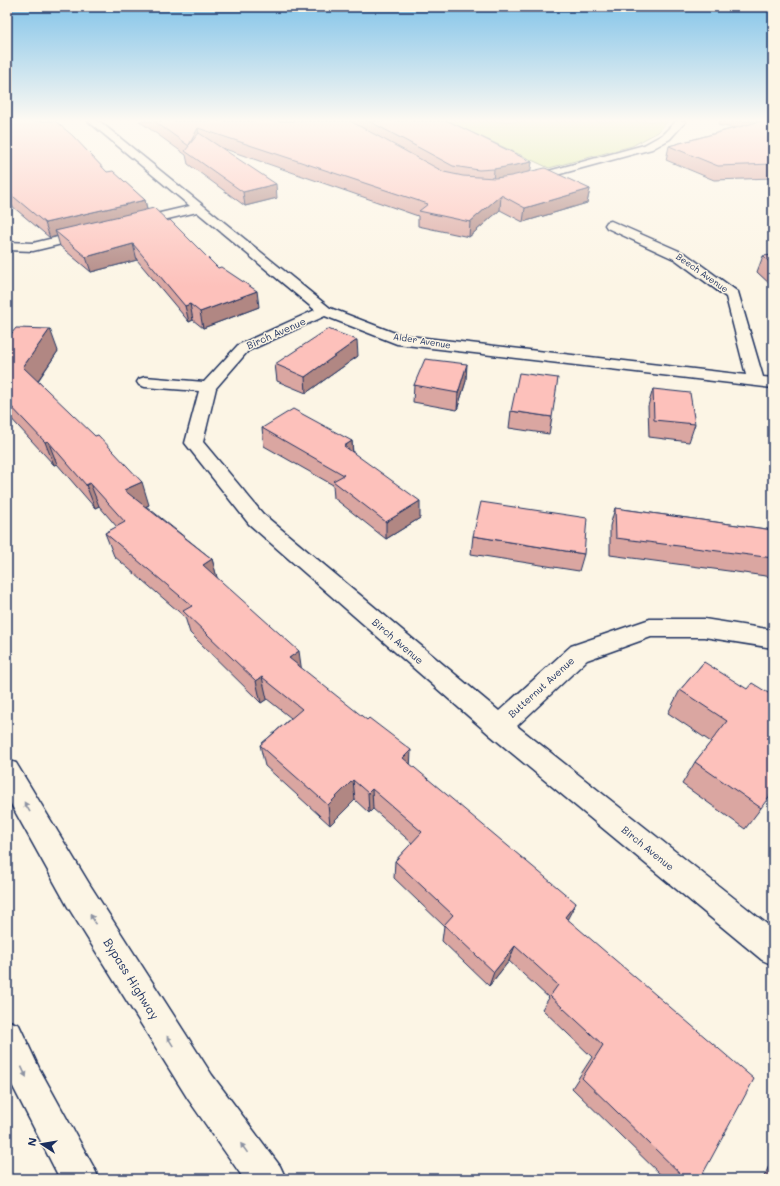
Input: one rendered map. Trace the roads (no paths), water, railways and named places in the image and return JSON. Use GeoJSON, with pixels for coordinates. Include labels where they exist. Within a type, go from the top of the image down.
{"type":"FeatureCollection","features":[{"type":"Feature","properties":{"kind":"main road","name":"Alder Avenue"},"geometry":{"type":"LineString","coordinates":[[160,176],[325,311],[397,339],[773,383]]}},
{"type":"Feature","properties":{"kind":"main road"},"geometry":{"type":"LineString","coordinates":[[513,184],[541,176]]}},
{"type":"Feature","properties":{"kind":"main road"},"geometry":{"type":"LineString","coordinates":[[123,226],[198,208]]}},
{"type":"Feature","properties":{"kind":"main road","name":"Beech Avenue"},"geometry":{"type":"LineString","coordinates":[[611,225],[681,257],[733,295],[756,381]]}},
{"type":"Feature","properties":{"kind":"main road"},"geometry":{"type":"LineString","coordinates":[[7,246],[33,247],[101,231]]}},
{"type":"Feature","properties":{"kind":"main road","name":"Birch Avenue"},"geometry":{"type":"LineString","coordinates":[[325,311],[242,348],[208,387],[194,443],[256,519],[499,727],[773,949]]}},
{"type":"Feature","properties":{"kind":"main road"},"geometry":{"type":"LineString","coordinates":[[145,382],[208,387]]}},
{"type":"Feature","properties":{"kind":"main road","name":"Butternut Avenue"},"geometry":{"type":"LineString","coordinates":[[499,727],[579,653],[650,628],[704,628],[773,639]]}},
{"type":"Feature","properties":{"kind":"main road","name":"Bypass Highway"},"geometry":{"type":"LineString","coordinates":[[7,772],[79,896],[200,1087],[267,1179]]}},
{"type":"Feature","properties":{"kind":"main road"},"geometry":{"type":"LineString","coordinates":[[7,1037],[27,1080],[80,1179]]}}]}
